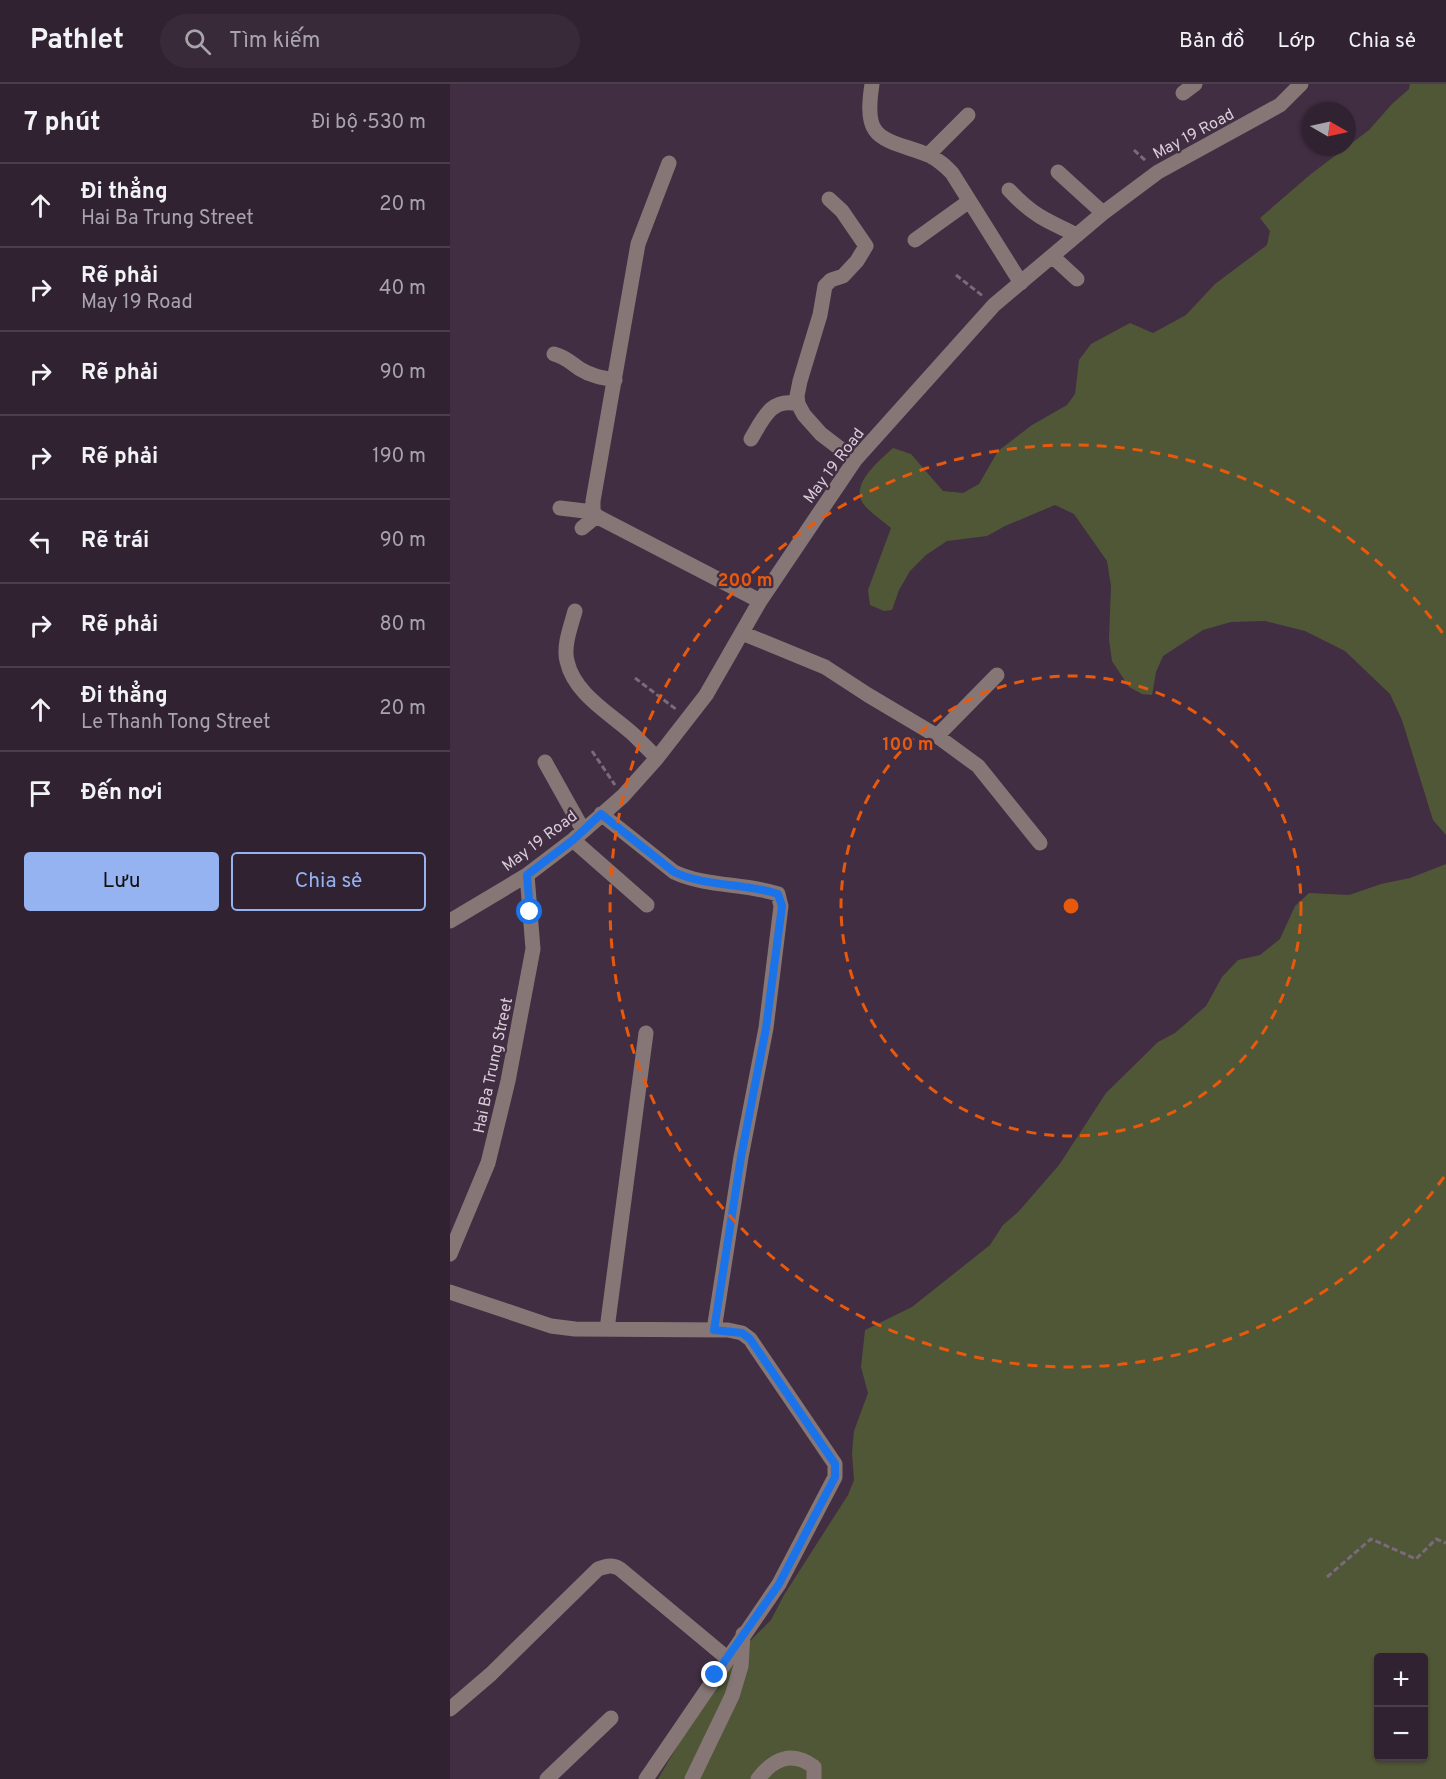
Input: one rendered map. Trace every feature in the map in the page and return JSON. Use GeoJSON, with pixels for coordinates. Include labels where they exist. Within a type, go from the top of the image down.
{"type":"FeatureCollection","features":[{"type":"Feature","properties":{"kind":"street"},"geometry":{"type":"LineString","coordinates":[[872,84],[870,104],[873,129],[882,138],[941,162],[951,173],[1021,283]]}},
{"type":"Feature","properties":{"kind":"street","name":"May 19 Road"},"geometry":{"type":"LineString","coordinates":[[450,921],[527,875],[578,835],[623,796],[657,758],[706,694],[760,601],[855,460],[994,305],[1103,213],[1158,171],[1280,105],[1301,84]]}},
{"type":"Feature","properties":{"kind":"street"},"geometry":{"type":"LineString","coordinates":[[928,155],[968,115]]}},
{"type":"Feature","properties":{"kind":"street"},"geometry":{"type":"LineString","coordinates":[[582,528],[596,514],[593,501],[638,244],[669,163]]}},
{"type":"Feature","properties":{"kind":"street"},"geometry":{"type":"LineString","coordinates":[[1058,172],[1103,213]]}},
{"type":"Feature","properties":{"kind":"street"},"geometry":{"type":"LineString","coordinates":[[1009,190],[1025,207],[1046,221],[1077,235]]}},
{"type":"Feature","properties":{"kind":"street"},"geometry":{"type":"LineString","coordinates":[[829,199],[842,211],[866,246],[857,261],[843,276],[831,280],[825,286],[820,315],[800,381],[798,404],[804,415],[821,434],[855,460]]}},
{"type":"Feature","properties":{"kind":"street"},"geometry":{"type":"LineString","coordinates":[[915,240],[968,202]]}},
{"type":"Feature","properties":{"kind":"street"},"geometry":{"type":"LineString","coordinates":[[1052,256],[1077,279]]}},
{"type":"Feature","properties":{"kind":"street"},"geometry":{"type":"LineString","coordinates":[[554,354],[565,357],[590,374],[615,380]]}},
{"type":"Feature","properties":{"kind":"street"},"geometry":{"type":"LineString","coordinates":[[751,439],[771,407],[781,403],[798,404]]}},
{"type":"Feature","properties":{"kind":"street"},"geometry":{"type":"LineString","coordinates":[[560,508],[596,514],[760,601]]}},
{"type":"Feature","properties":{"kind":"street"},"geometry":{"type":"LineString","coordinates":[[575,611],[568,637],[566,660],[575,678],[593,701],[657,758]]}},
{"type":"Feature","properties":{"kind":"street"},"geometry":{"type":"LineString","coordinates":[[742,633],[825,668],[937,736],[978,766],[1040,843]]}},
{"type":"Feature","properties":{"kind":"street"},"geometry":{"type":"LineString","coordinates":[[937,736],[996,675]]}},
{"type":"Feature","properties":{"kind":"street"},"geometry":{"type":"LineString","coordinates":[[545,762],[578,835],[647,905]]}},
{"type":"Feature","properties":{"kind":"street"},"geometry":{"type":"LineString","coordinates":[[601,814],[674,872],[706,881],[762,889],[778,894],[782,906],[766,1028],[741,1157],[714,1330]]}},
{"type":"Feature","properties":{"kind":"street","name":"Hai Ba Trung Street"},"geometry":{"type":"LineString","coordinates":[[450,1254],[489,1163],[508,1081],[534,949],[527,875]]}},
{"type":"Feature","properties":{"kind":"street"},"geometry":{"type":"LineString","coordinates":[[607,1329],[646,1033]]}},
{"type":"Feature","properties":{"kind":"street"},"geometry":{"type":"LineString","coordinates":[[450,1292],[551,1326],[714,1330],[742,1333],[750,1339],[835,1464],[836,1472],[785,1573],[646,1779]]}},
{"type":"Feature","properties":{"kind":"street"},"geometry":{"type":"LineString","coordinates":[[450,1709],[491,1674],[598,1569],[607,1566],[614,1565],[620,1569],[727,1658]]}},
{"type":"Feature","properties":{"kind":"street"},"geometry":{"type":"LineString","coordinates":[[692,1779],[732,1696],[741,1666],[743,1634]]}},
{"type":"Feature","properties":{"kind":"street"},"geometry":{"type":"LineString","coordinates":[[547,1779],[611,1718]]}},
{"type":"Feature","properties":{"kind":"street"},"geometry":{"type":"LineString","coordinates":[[758,1779],[777,1760],[792,1758],[806,1761],[814,1767],[814,1779]]}},
{"type":"Feature","properties":{"kind":"path"},"geometry":{"type":"LineString","coordinates":[[956,275],[994,305]]}},
{"type":"Feature","properties":{"kind":"path"},"geometry":{"type":"LineString","coordinates":[[635,678],[688,719]]}},
{"type":"Feature","properties":{"kind":"path"},"geometry":{"type":"LineString","coordinates":[[592,751],[623,796]]}},
{"type":"Feature","properties":{"kind":"path"},"geometry":{"type":"LineString","coordinates":[[1327,1577],[1371,1539],[1416,1559],[1436,1539],[1446,1543]]}},
{"type":"Feature","properties":{"kind":"green space"},"geometry":{"type":"Polygon","coordinates":[[[1410,84],[1446,84],[1446,835],[1433,820],[1402,720],[1390,694],[1345,651],[1305,631],[1265,621],[1231,622],[1203,630],[1163,656],[1156,672],[1152,695],[1142,694],[1129,687],[1112,661],[1109,639],[1111,586],[1107,561],[1074,514],[1055,505],[987,536],[947,541],[926,555],[910,571],[899,590],[892,610],[884,611],[870,605],[868,590],[891,528],[865,506],[860,490],[867,474],[893,448],[911,454],[943,491],[963,493],[979,484],[998,451],[1032,425],[1067,405],[1075,394],[1079,360],[1091,344],[1130,323],[1153,333],[1186,315],[1215,284],[1267,245],[1270,231],[1260,218],[1335,156],[1356,156],[1356,140],[1369,130],[1409,89],[1410,84]]]}},
{"type":"Feature","properties":{"kind":"green space"},"geometry":{"type":"Polygon","coordinates":[[[1446,864],[1446,1779],[658,1779],[722,1669],[771,1620],[784,1595],[848,1495],[854,1480],[852,1453],[854,1431],[868,1393],[861,1367],[865,1330],[912,1307],[990,1245],[1003,1225],[1019,1211],[1059,1165],[1106,1093],[1158,1042],[1175,1033],[1206,1006],[1222,977],[1238,960],[1260,955],[1280,939],[1295,906],[1309,893],[1349,895],[1381,884],[1410,878],[1446,864]]]}},
{"type":"Feature","properties":{"kind":"route"},"geometry":{"type":"LineString","coordinates":[[530,912],[527,875],[573,840],[601,814],[674,872],[706,881],[762,889],[778,894],[782,906],[766,1028],[724,1254],[714,1330],[742,1333],[750,1339],[835,1464],[836,1472],[779,1584],[715,1675]]}}]}
